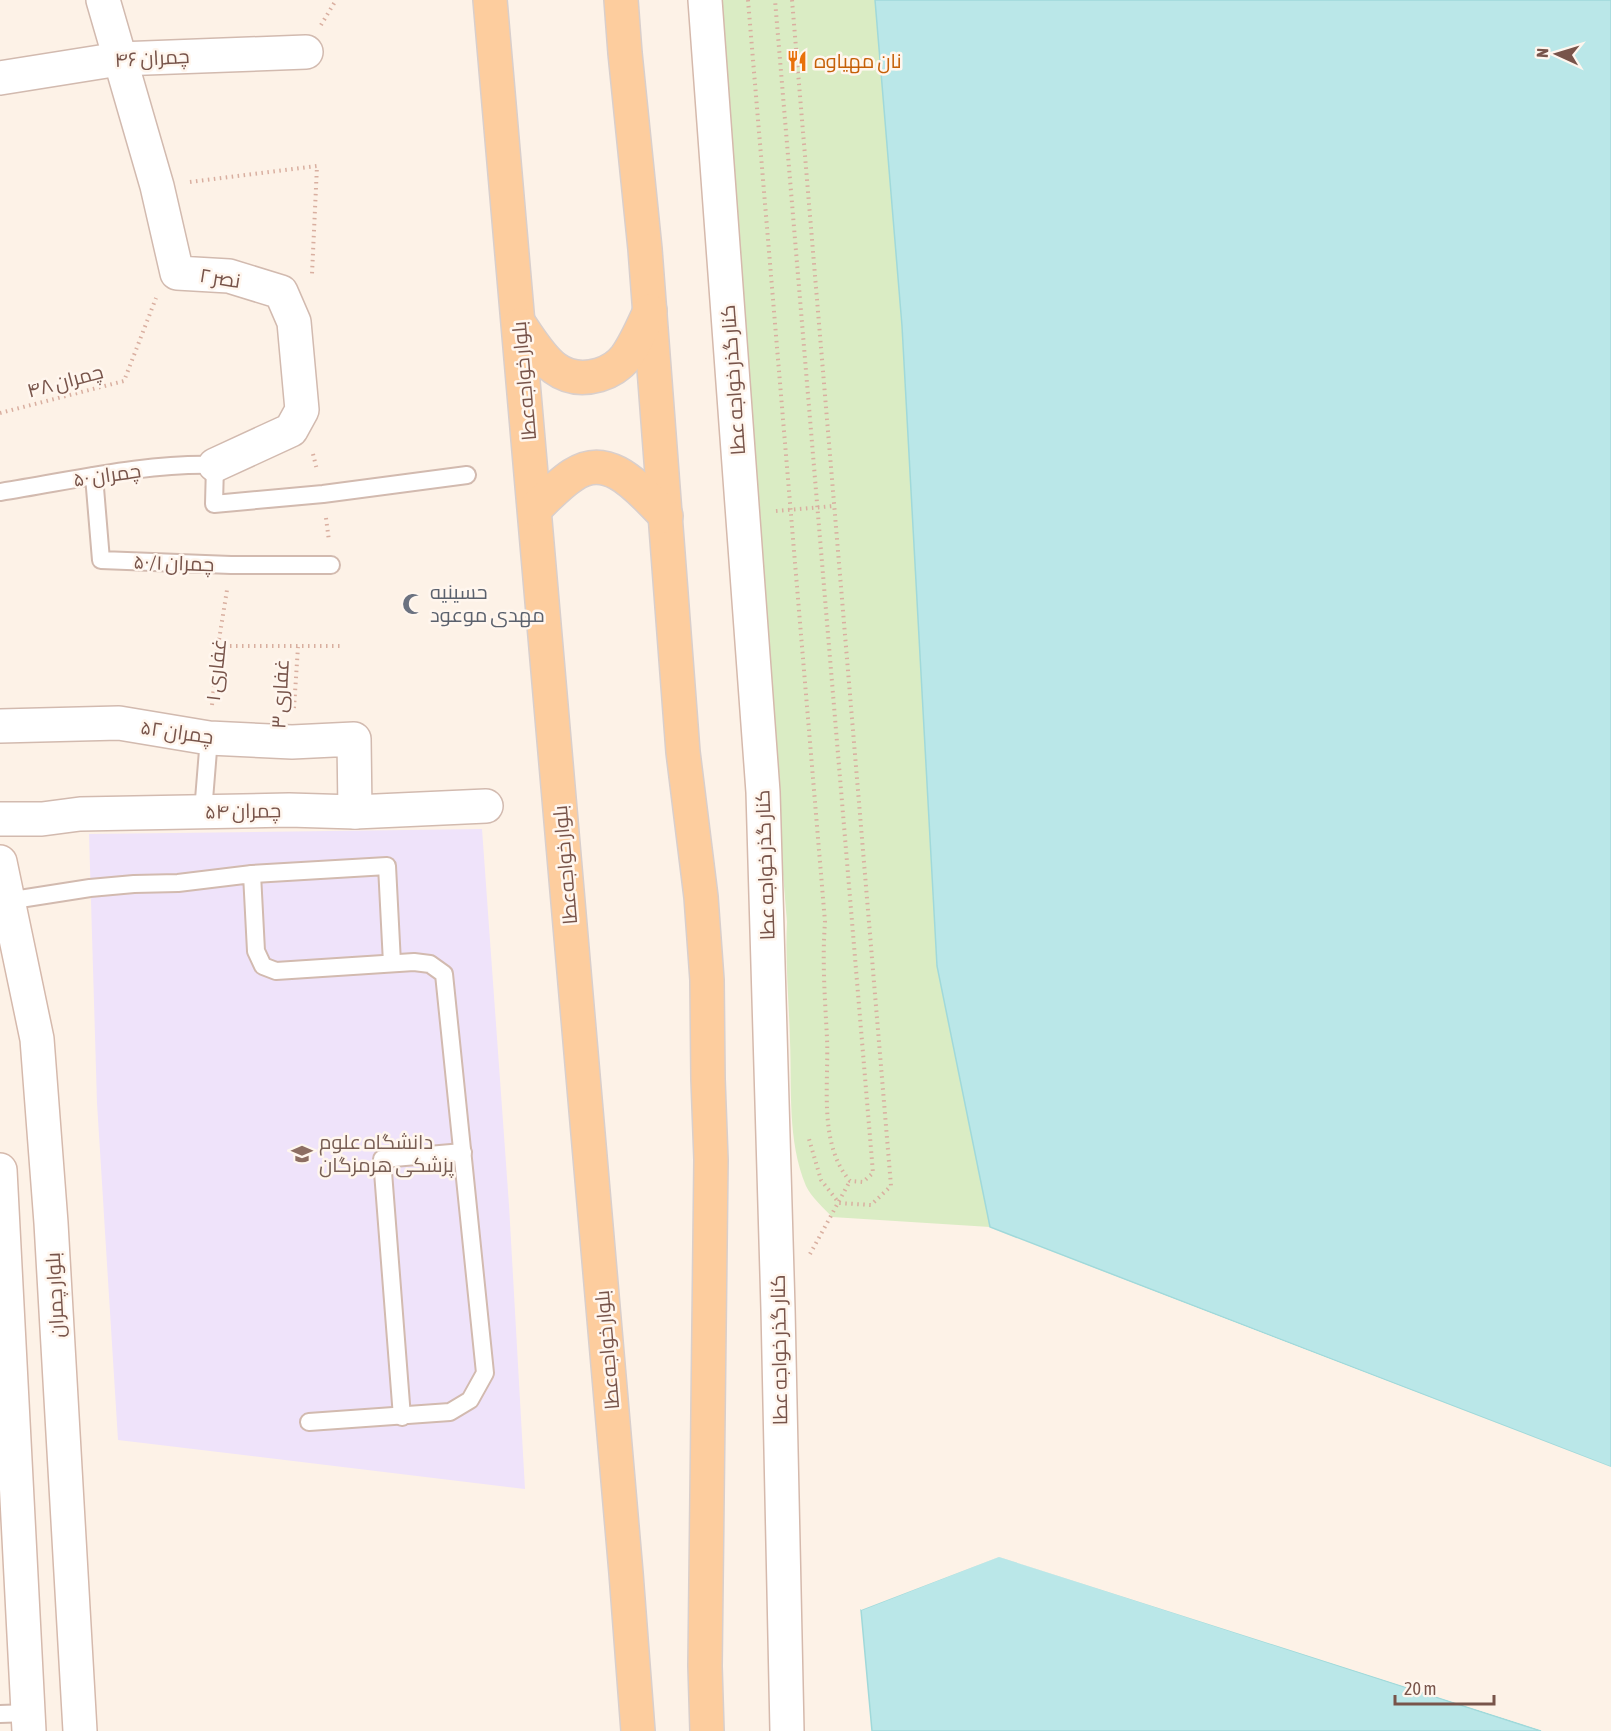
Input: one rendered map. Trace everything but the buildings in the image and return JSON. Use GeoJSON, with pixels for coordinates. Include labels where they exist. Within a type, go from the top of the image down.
{"type":"FeatureCollection","features":[{"type":"Feature","properties":{"kind":"main road","name":"بلوار خواجه‌عطا"},"geometry":{"type":"LineString","coordinates":[[490,0],[638,1731]]}},
{"type":"Feature","properties":{"kind":"main road"},"geometry":{"type":"LineString","coordinates":[[621,0],[650,311],[683,752],[707,980],[711,1161],[705,1666],[707,1731]]}},
{"type":"Feature","properties":{"kind":"main road"},"geometry":{"type":"LineString","coordinates":[[519,323],[541,356],[555,369],[562,374],[590,378],[609,371],[625,359],[650,311]]}},
{"type":"Feature","properties":{"kind":"main road"},"geometry":{"type":"LineString","coordinates":[[535,509],[576,473],[600,467],[616,471],[626,477],[666,516]]}},
{"type":"Feature","properties":{"kind":"street","name":"نصر ۲"},"geometry":{"type":"LineString","coordinates":[[103,0],[157,186],[177,273],[229,276],[280,292]]}},
{"type":"Feature","properties":{"kind":"street","name":"کنار گذر خواجه عطا"},"geometry":{"type":"LineString","coordinates":[[705,0],[764,804],[788,1731]]}},
{"type":"Feature","properties":{"kind":"street","name":"چمران ۴۶"},"geometry":{"type":"LineString","coordinates":[[0,78],[119,58],[306,52]]}},
{"type":"Feature","properties":{"kind":"street"},"geometry":{"type":"LineString","coordinates":[[215,465],[291,430],[302,410],[294,322],[280,292]]}},
{"type":"Feature","properties":{"kind":"street","name":"چمران ۵۲"},"geometry":{"type":"LineString","coordinates":[[0,726],[119,723],[209,738],[292,742],[354,739],[355,812]]}},
{"type":"Feature","properties":{"kind":"street","name":"چمران ۵۴"},"geometry":{"type":"LineString","coordinates":[[0,819],[42,819],[80,814],[289,810],[355,812],[486,806]]}},
{"type":"Feature","properties":{"kind":"street","name":"بلوار چمران"},"geometry":{"type":"LineString","coordinates":[[0,862],[37,1039],[51,1223],[80,1731]]}},
{"type":"Feature","properties":{"kind":"street"},"geometry":{"type":"LineString","coordinates":[[0,1170],[4,1224],[19,1719]]}},
{"type":"Feature","properties":{"kind":"street"},"geometry":{"type":"LineString","coordinates":[[4,1224],[51,1223]]}},
{"type":"Feature","properties":{"kind":"lane","name":"چمران ۵۰"},"geometry":{"type":"LineString","coordinates":[[0,492],[94,476],[187,464],[215,465]]}},
{"type":"Feature","properties":{"kind":"lane"},"geometry":{"type":"LineString","coordinates":[[215,465],[214,504],[323,494],[467,475]]}},
{"type":"Feature","properties":{"kind":"lane","name":"چمران ۵۰/۱"},"geometry":{"type":"LineString","coordinates":[[94,476],[101,560],[231,565],[332,565]]}},
{"type":"Feature","properties":{"kind":"lane"},"geometry":{"type":"LineString","coordinates":[[203,812],[209,738]]}},
{"type":"Feature","properties":{"kind":"lane"},"geometry":{"type":"LineString","coordinates":[[7,901],[101,887],[178,883],[252,874],[387,866],[392,963]]}},
{"type":"Feature","properties":{"kind":"lane"},"geometry":{"type":"LineString","coordinates":[[252,874],[256,951],[263,966],[276,971],[414,962],[430,964],[444,974],[463,1152],[485,1373],[470,1400],[450,1412],[309,1422]]}},
{"type":"Feature","properties":{"kind":"lane"},"geometry":{"type":"LineString","coordinates":[[402,1416],[382,1160],[463,1152]]}},
{"type":"Feature","properties":{"kind":"path"},"geometry":{"type":"LineString","coordinates":[[748,0],[825,922],[822,953],[827,1041],[827,1103],[831,1143],[840,1170],[850,1182]]}},
{"type":"Feature","properties":{"kind":"path"},"geometry":{"type":"LineString","coordinates":[[775,0],[873,1173],[863,1182],[850,1182]]}},
{"type":"Feature","properties":{"kind":"path"},"geometry":{"type":"LineString","coordinates":[[792,0],[891,1186]]}},
{"type":"Feature","properties":{"kind":"path"},"geometry":{"type":"LineString","coordinates":[[157,186],[317,166],[312,274],[280,292]]}},
{"type":"Feature","properties":{"kind":"path","name":"چمران ۴۸"},"geometry":{"type":"LineString","coordinates":[[0,413],[123,381],[160,288],[177,273]]}},
{"type":"Feature","properties":{"kind":"path"},"geometry":{"type":"LineString","coordinates":[[743,514],[834,506]]}},
{"type":"Feature","properties":{"kind":"path","name":"غفاری ۱"},"geometry":{"type":"LineString","coordinates":[[209,738],[218,646],[231,565]]}},
{"type":"Feature","properties":{"kind":"path"},"geometry":{"type":"LineString","coordinates":[[218,646],[342,646]]}},
{"type":"Feature","properties":{"kind":"path","name":"غفاری ۳"},"geometry":{"type":"LineString","coordinates":[[292,742],[298,647]]}},
{"type":"Feature","properties":{"kind":"path"},"geometry":{"type":"LineString","coordinates":[[806,1261],[850,1182]]}},
{"type":"Feature","properties":{"kind":"shaded area","name":"دانشگاه علوم پزشکی هرمزگان"},"geometry":{"type":"Polygon","coordinates":[[[482,829],[509,1205],[525,1489],[118,1440],[97,1103],[89,834],[482,829]]]}},
{"type":"Feature","properties":{"kind":"green space"},"geometry":{"type":"Polygon","coordinates":[[[710,0],[875,0],[902,326],[937,966],[990,1227],[832,1217],[808,1190],[800,1169],[792,1114],[787,922],[710,0]]]}},
{"type":"Feature","properties":{"kind":"water"},"geometry":{"type":"Polygon","coordinates":[[[875,0],[1611,0],[1611,1467],[990,1227],[937,966],[902,326],[875,0]]]}},
{"type":"Feature","properties":{"kind":"water"},"geometry":{"type":"Polygon","coordinates":[[[999,1556],[1541,1731],[872,1731],[861,1610],[999,1556]]]}},
{"type":"Feature","properties":{"kind":"pier"},"geometry":{"type":"Polygon","coordinates":[[[986,1227],[1611,1467],[1611,1470],[988,1230],[986,1227]]]}},
{"type":"Feature","properties":{"kind":"pier"},"geometry":{"type":"Polygon","coordinates":[[[999,1553],[1542,1728],[1544,1731],[999,1557],[861,1610],[861,1607],[999,1553]]]}},
{"type":"Feature","properties":{"kind":"place","name":"نان مهیاوه"},"geometry":{"type":"Point","coordinates":[797,61]}},
{"type":"Feature","properties":{"kind":"place","name":"حسینیه مهدی موعود"},"geometry":{"type":"Point","coordinates":[413,604]}},
{"type":"Feature","properties":{"kind":"place","name":"دانشگاه علوم پزشکی هرمزگان"},"geometry":{"type":"Point","coordinates":[302,1154]}}]}
